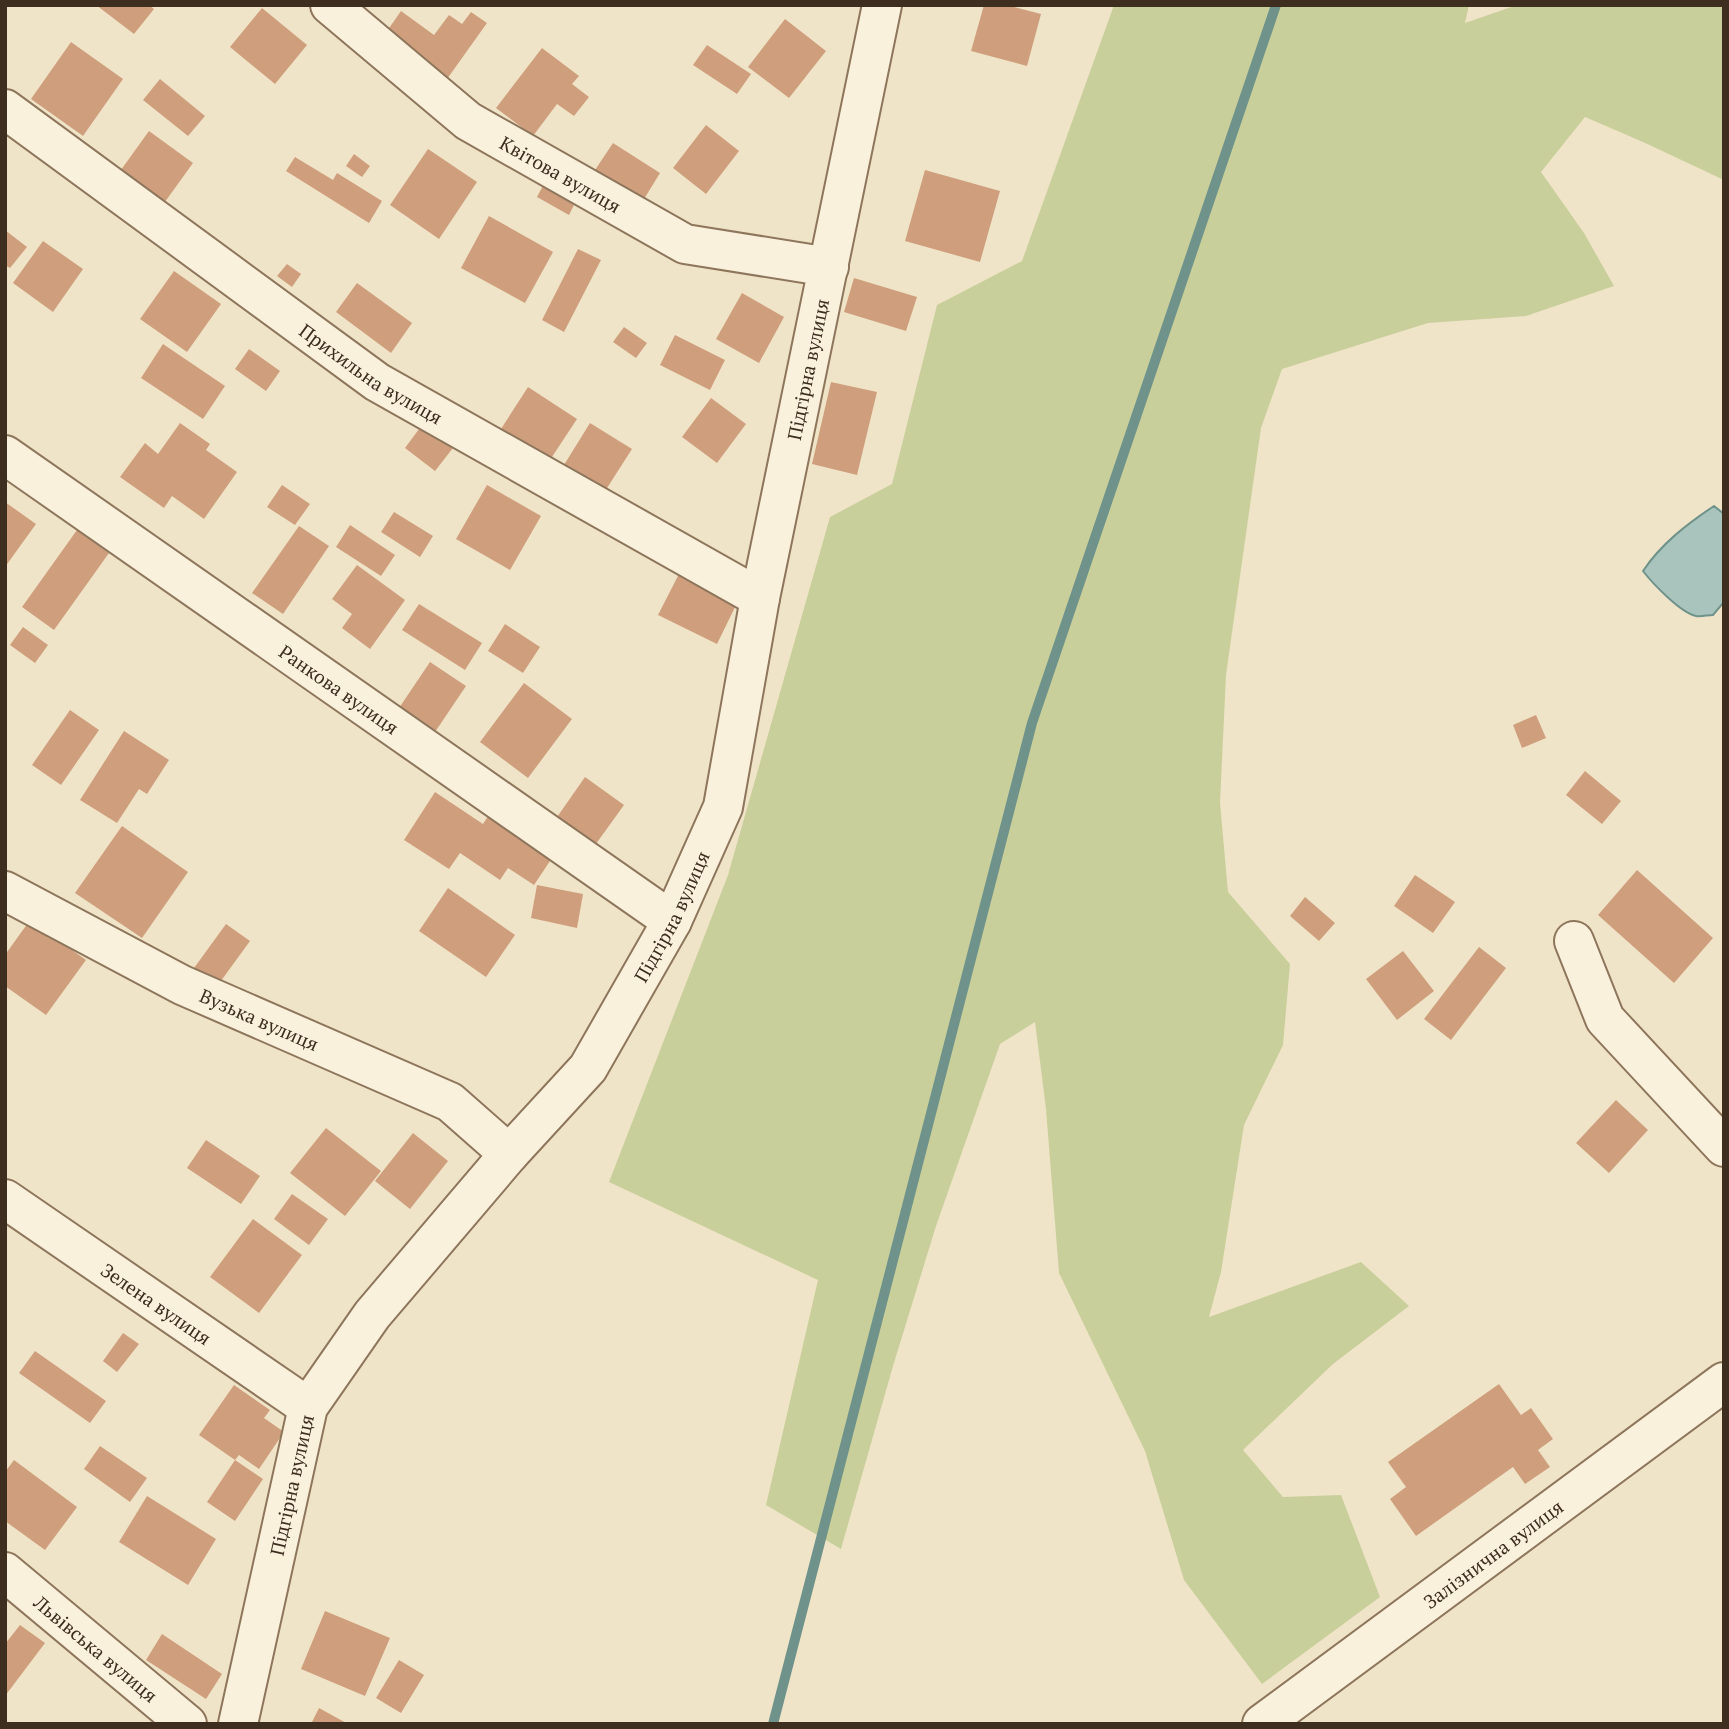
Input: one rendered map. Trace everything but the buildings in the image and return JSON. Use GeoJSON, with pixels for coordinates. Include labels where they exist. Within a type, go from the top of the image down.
{"type":"FeatureCollection","features":[{"type":"Feature","properties":{"kind":"street","name":"Квітова вулиця"},"geometry":{"type":"LineString","coordinates":[[330,5],[468,121],[685,244],[829,267]]}},
{"type":"Feature","properties":{"kind":"street","name":"Підгірна вулиця"},"geometry":{"type":"LineString","coordinates":[[238,1724],[308,1407],[372,1315],[509,1154],[588,1068],[672,921],[723,807],[760,598],[882,5]]}},
{"type":"Feature","properties":{"kind":"street","name":"Прихильна вулиця"},"geometry":{"type":"LineString","coordinates":[[5,109],[377,382],[760,598]]}},
{"type":"Feature","properties":{"kind":"street","name":"Ранкова вулиця"},"geometry":{"type":"LineString","coordinates":[[5,455],[672,921]]}},
{"type":"Feature","properties":{"kind":"street","name":"Вузька вулиця"},"geometry":{"type":"LineString","coordinates":[[5,891],[181,985],[450,1102],[509,1154]]}},
{"type":"Feature","properties":{"kind":"street"},"geometry":{"type":"LineString","coordinates":[[1574,941],[1605,1018],[1724,1147]]}},
{"type":"Feature","properties":{"kind":"street","name":"Зелена вулиця"},"geometry":{"type":"LineString","coordinates":[[5,1199],[308,1407]]}},
{"type":"Feature","properties":{"kind":"street","name":"Залізнична вулиця"},"geometry":{"type":"LineString","coordinates":[[1283,1717],[1724,1382]]}},
{"type":"Feature","properties":{"kind":"street","name":"Львівська вулиця"},"geometry":{"type":"LineString","coordinates":[[5,1572],[187,1724]]}},
{"type":"Feature","properties":{"kind":"green space"},"geometry":{"type":"Polygon","coordinates":[[[1114,5],[1469,5],[1465,23],[1517,5],[1724,5],[1724,180],[1585,117],[1541,172],[1584,233],[1614,286],[1526,316],[1428,323],[1282,369],[1261,428],[1226,675],[1220,803],[1228,892],[1290,964],[1283,1045],[1244,1125],[1221,1272],[1209,1317],[1361,1262],[1409,1306],[1333,1364],[1243,1450],[1283,1497],[1341,1495],[1380,1597],[1262,1684],[1184,1580],[1145,1451],[1059,1273],[1046,1109],[1035,1022],[1000,1044],[936,1226],[841,1549],[766,1505],[818,1280],[609,1182],[728,875],[830,517],[892,484],[937,305],[1022,261],[1114,5]]]}},
{"type":"Feature","properties":{"kind":"water"},"geometry":{"type":"Polygon","coordinates":[[[1714,506],[1724,514],[1724,602],[1713,615],[1696,616],[1675,604],[1643,571],[1675,535],[1714,506]]]}},
{"type":"Feature","properties":{"kind":"waterway"},"geometry":{"type":"LineString","coordinates":[[773,1724],[1032,723],[1276,5]]}}]}
